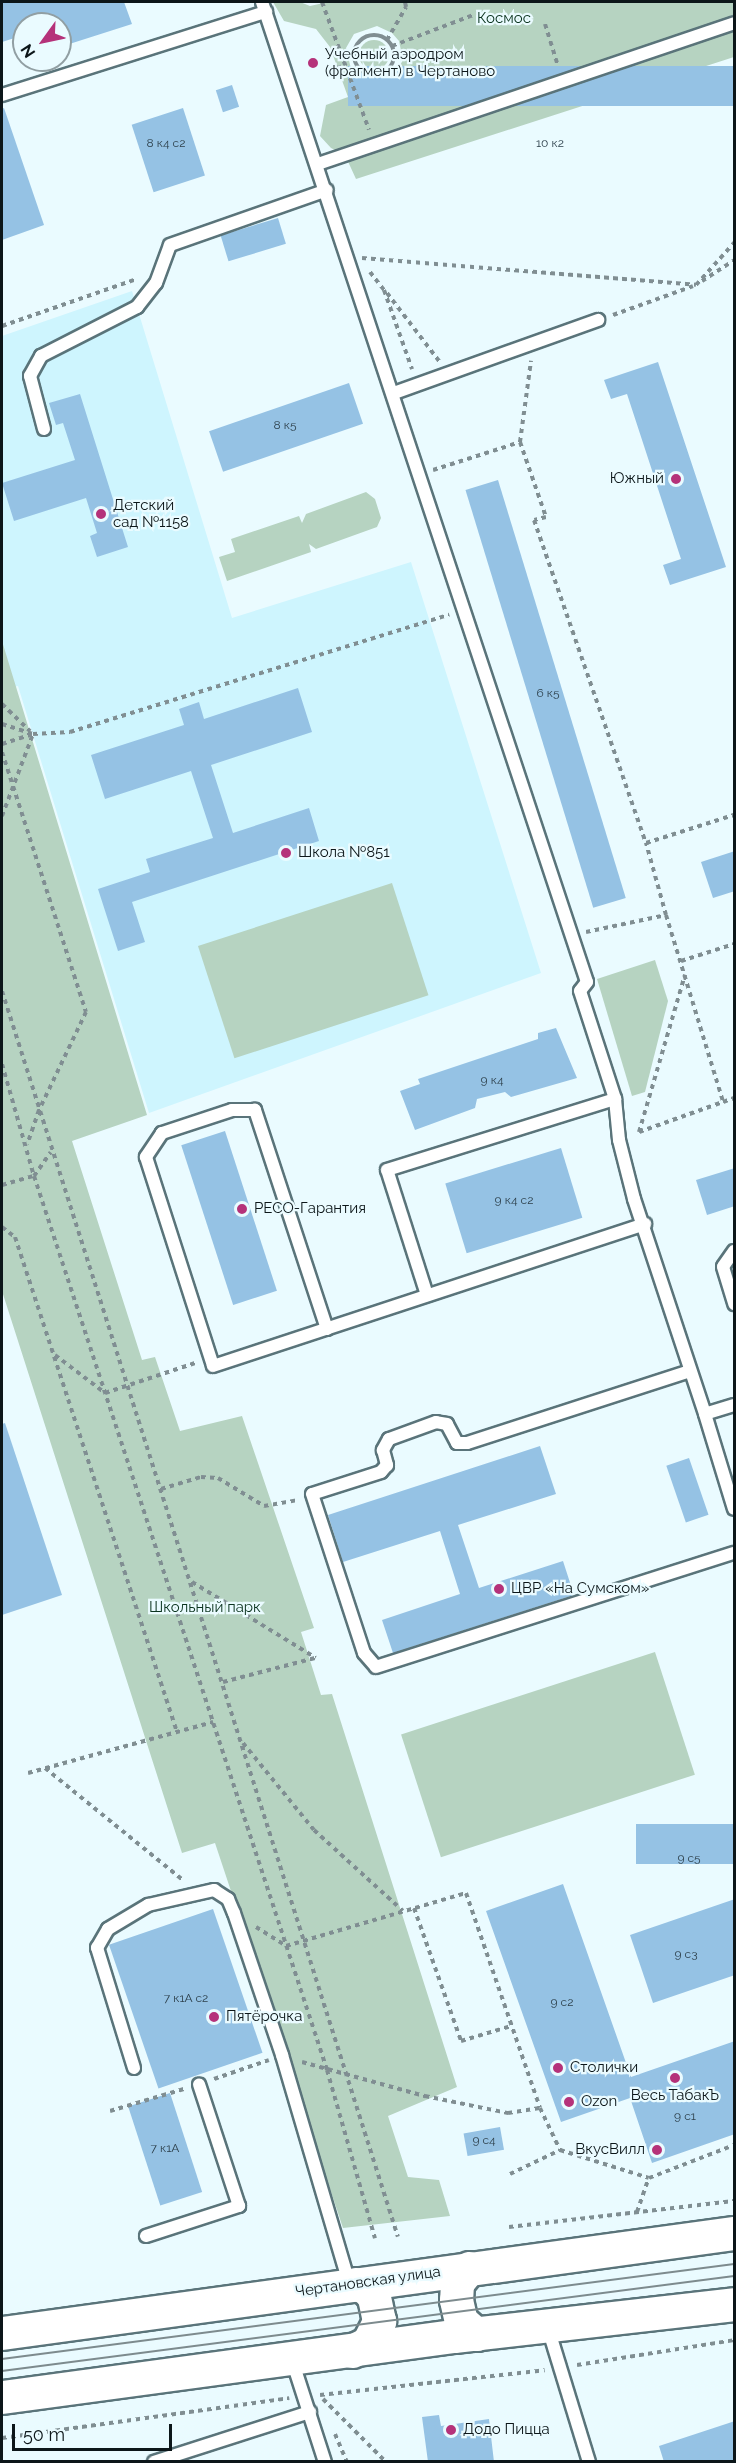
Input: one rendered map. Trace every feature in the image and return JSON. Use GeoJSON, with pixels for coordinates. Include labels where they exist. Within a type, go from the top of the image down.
{"type":"FeatureCollection","features":[{"type":"Feature","properties":{"kind":"main road","name":"Чертановская улица"},"geometry":{"type":"LineString","coordinates":[[2,2333],[735,2233]]}},
{"type":"Feature","properties":{"kind":"main road"},"geometry":{"type":"LineString","coordinates":[[469,2268],[457,2283],[456,2300],[461,2321],[476,2334]]}},
{"type":"Feature","properties":{"kind":"main road"},"geometry":{"type":"LineString","coordinates":[[352,2351],[368,2343],[379,2321],[374,2297],[367,2288],[353,2284]]}},
{"type":"Feature","properties":{"kind":"main road"},"geometry":{"type":"LineString","coordinates":[[2,2397],[476,2334],[548,2328],[735,2304]]}},
{"type":"Feature","properties":{"kind":"lane"},"geometry":{"type":"LineString","coordinates":[[2,95],[264,7],[327,190],[587,982],[580,991],[615,1099],[619,1140],[735,1509]]}},
{"type":"Feature","properties":{"kind":"lane"},"geometry":{"type":"LineString","coordinates":[[318,164],[735,23]]}},
{"type":"Feature","properties":{"kind":"lane"},"geometry":{"type":"LineString","coordinates":[[44,429],[30,376],[41,356],[137,307],[156,283],[170,245],[185,237],[327,190]]}},
{"type":"Feature","properties":{"kind":"lane"},"geometry":{"type":"LineString","coordinates":[[394,393],[598,320]]}},
{"type":"Feature","properties":{"kind":"lane"},"geometry":{"type":"LineString","coordinates":[[427,1295],[387,1170],[615,1099]]}},
{"type":"Feature","properties":{"kind":"lane"},"geometry":{"type":"LineString","coordinates":[[327,1329],[255,1110],[232,1110],[162,1133],[146,1156],[213,1366],[327,1329],[427,1295],[645,1224]]}},
{"type":"Feature","properties":{"kind":"lane"},"geometry":{"type":"LineString","coordinates":[[735,1251],[723,1267],[735,1304]]}},
{"type":"Feature","properties":{"kind":"lane"},"geometry":{"type":"LineString","coordinates":[[690,1371],[467,1443],[458,1443],[447,1424],[436,1422],[389,1439],[383,1450],[387,1465],[381,1472],[312,1494],[364,1653],[376,1667],[735,1553]]}},
{"type":"Feature","properties":{"kind":"lane"},"geometry":{"type":"LineString","coordinates":[[705,1414],[735,1405]]}},
{"type":"Feature","properties":{"kind":"lane"},"geometry":{"type":"LineString","coordinates":[[134,2068],[97,1948],[108,1929],[148,1905],[214,1890],[228,1899],[234,1913],[282,2055],[353,2284]]}},
{"type":"Feature","properties":{"kind":"lane"},"geometry":{"type":"LineString","coordinates":[[146,2236],[239,2206],[199,2084]]}},
{"type":"Feature","properties":{"kind":"lane"},"geometry":{"type":"LineString","coordinates":[[548,2328],[558,2368],[589,2462]]}},
{"type":"Feature","properties":{"kind":"lane"},"geometry":{"type":"LineString","coordinates":[[292,2359],[325,2462]]}},
{"type":"Feature","properties":{"kind":"lane"},"geometry":{"type":"LineString","coordinates":[[154,2462],[310,2412]]}},
{"type":"Feature","properties":{"kind":"path"},"geometry":{"type":"LineString","coordinates":[[322,2],[374,145]]}},
{"type":"Feature","properties":{"kind":"path"},"geometry":{"type":"LineString","coordinates":[[387,40],[406,6],[405,2]]}},
{"type":"Feature","properties":{"kind":"path"},"geometry":{"type":"LineString","coordinates":[[392,46],[482,12]]}},
{"type":"Feature","properties":{"kind":"path"},"geometry":{"type":"LineString","coordinates":[[545,24],[563,81]]}},
{"type":"Feature","properties":{"kind":"path"},"geometry":{"type":"LineString","coordinates":[[337,68],[355,64],[369,75],[386,72],[394,57],[392,46],[387,40],[375,35],[361,39],[354,50],[355,64]]}},
{"type":"Feature","properties":{"kind":"path"},"geometry":{"type":"LineString","coordinates":[[696,285],[735,243]]}},
{"type":"Feature","properties":{"kind":"path"},"geometry":{"type":"LineString","coordinates":[[349,257],[696,285]]}},
{"type":"Feature","properties":{"kind":"path"},"geometry":{"type":"LineString","coordinates":[[598,320],[696,285],[735,260]]}},
{"type":"Feature","properties":{"kind":"path"},"geometry":{"type":"LineString","coordinates":[[2,326],[159,271]]}},
{"type":"Feature","properties":{"kind":"path"},"geometry":{"type":"LineString","coordinates":[[384,290],[448,374]]}},
{"type":"Feature","properties":{"kind":"path"},"geometry":{"type":"LineString","coordinates":[[533,343],[520,442],[546,516],[534,520],[646,843],[723,1102]]}},
{"type":"Feature","properties":{"kind":"path"},"geometry":{"type":"LineString","coordinates":[[420,474],[520,442]]}},
{"type":"Feature","properties":{"kind":"path"},"geometry":{"type":"LineString","coordinates":[[2,744],[33,734],[70,732],[465,609]]}},
{"type":"Feature","properties":{"kind":"path"},"geometry":{"type":"LineString","coordinates":[[2,704],[33,734]]}},
{"type":"Feature","properties":{"kind":"path"},"geometry":{"type":"LineString","coordinates":[[2,724],[33,734]]}},
{"type":"Feature","properties":{"kind":"path"},"geometry":{"type":"LineString","coordinates":[[2,816],[33,734]]}},
{"type":"Feature","properties":{"kind":"path"},"geometry":{"type":"LineString","coordinates":[[2,752],[86,1012],[39,1110],[27,1145]]}},
{"type":"Feature","properties":{"kind":"path"},"geometry":{"type":"LineString","coordinates":[[646,843],[735,815]]}},
{"type":"Feature","properties":{"kind":"path"},"geometry":{"type":"LineString","coordinates":[[571,936],[666,915]]}},
{"type":"Feature","properties":{"kind":"path"},"geometry":{"type":"LineString","coordinates":[[681,961],[735,944]]}},
{"type":"Feature","properties":{"kind":"path"},"geometry":{"type":"LineString","coordinates":[[639,1132],[685,975]]}},
{"type":"Feature","properties":{"kind":"path"},"geometry":{"type":"LineString","coordinates":[[2,991],[51,1152],[223,1682],[398,2237]]}},
{"type":"Feature","properties":{"kind":"path"},"geometry":{"type":"LineString","coordinates":[[2,1064],[34,1176],[327,2070],[375,2238]]}},
{"type":"Feature","properties":{"kind":"path"},"geometry":{"type":"LineString","coordinates":[[619,1140],[735,1098]]}},
{"type":"Feature","properties":{"kind":"path"},"geometry":{"type":"LineString","coordinates":[[2,1185],[34,1176],[51,1152]]}},
{"type":"Feature","properties":{"kind":"path"},"geometry":{"type":"LineString","coordinates":[[2,1227],[15,1237],[177,1732]]}},
{"type":"Feature","properties":{"kind":"path"},"geometry":{"type":"LineString","coordinates":[[53,1354],[105,1393]]}},
{"type":"Feature","properties":{"kind":"path"},"geometry":{"type":"LineString","coordinates":[[105,1393],[194,1363],[213,1366]]}},
{"type":"Feature","properties":{"kind":"path"},"geometry":{"type":"LineString","coordinates":[[161,1489],[201,1477],[219,1478],[264,1506],[312,1494]]}},
{"type":"Feature","properties":{"kind":"path"},"geometry":{"type":"LineString","coordinates":[[190,1581],[316,1658],[223,1682]]}},
{"type":"Feature","properties":{"kind":"path"},"geometry":{"type":"LineString","coordinates":[[28,1773],[213,1722]]}},
{"type":"Feature","properties":{"kind":"path"},"geometry":{"type":"LineString","coordinates":[[241,1740],[314,1830],[403,1911]]}},
{"type":"Feature","properties":{"kind":"path"},"geometry":{"type":"LineString","coordinates":[[45,1768],[199,1892]]}},
{"type":"Feature","properties":{"kind":"path"},"geometry":{"type":"LineString","coordinates":[[234,1913],[286,1946],[305,1943],[466,1893],[540,2108],[560,2150]]}},
{"type":"Feature","properties":{"kind":"path"},"geometry":{"type":"LineString","coordinates":[[414,1908],[461,2041],[511,2026]]}},
{"type":"Feature","properties":{"kind":"path"},"geometry":{"type":"LineString","coordinates":[[110,2111],[199,2084],[282,2055],[327,2070],[425,2096],[508,2113],[540,2108]]}},
{"type":"Feature","properties":{"kind":"path"},"geometry":{"type":"LineString","coordinates":[[510,2174],[560,2150],[649,2178],[735,2145]]}},
{"type":"Feature","properties":{"kind":"path"},"geometry":{"type":"LineString","coordinates":[[637,2212],[649,2178]]}},
{"type":"Feature","properties":{"kind":"path"},"geometry":{"type":"LineString","coordinates":[[509,2227],[735,2201]]}},
{"type":"Feature","properties":{"kind":"path"},"geometry":{"type":"LineString","coordinates":[[2,2438],[305,2396],[558,2368],[735,2340]]}},
{"type":"Feature","properties":{"kind":"path"},"geometry":{"type":"LineString","coordinates":[[319,2395],[386,2462]]}},
{"type":"Feature","properties":{"kind":"shaded area","name":"Школа №851"},"geometry":{"type":"Polygon","coordinates":[[[132,291],[232,618],[411,562],[541,973],[149,1113],[18,686],[9,688],[2,664],[2,336],[132,291]]]}},
{"type":"Feature","properties":{"kind":"green space","name":"Космос"},"geometry":{"type":"Polygon","coordinates":[[[273,2],[300,2],[310,6],[328,2],[734,2],[734,57],[356,179],[345,155],[331,148],[320,136],[326,105],[348,97],[330,47],[316,29],[284,21],[273,2]],[[377,26],[354,34],[346,48],[352,73],[367,83],[377,84],[394,76],[403,60],[399,41],[392,33],[377,26]]]}},
{"type":"Feature","properties":{"kind":"green space"},"geometry":{"type":"Polygon","coordinates":[[[374,40],[385,44],[389,55],[385,66],[374,70],[363,66],[359,55],[363,44],[374,40]]]}},
{"type":"Feature","properties":{"kind":"green space"},"geometry":{"type":"Polygon","coordinates":[[[366,492],[375,499],[381,518],[377,527],[316,549],[309,544],[311,552],[227,581],[219,557],[235,552],[231,539],[299,516],[302,523],[306,514],[366,492]]]}},
{"type":"Feature","properties":{"kind":"green space","name":"Школьный парк"},"geometry":{"type":"Polygon","coordinates":[[[2,641],[147,1115],[72,1141],[142,1360],[155,1357],[180,1431],[242,1416],[314,1628],[301,1632],[321,1695],[332,1694],[457,2087],[388,2116],[408,2177],[439,2180],[450,2216],[343,2228],[215,1843],[182,1853],[2,1291],[2,641]]]}},
{"type":"Feature","properties":{"kind":"green space"},"geometry":{"type":"Polygon","coordinates":[[[392,883],[428,995],[234,1058],[198,946],[392,883]]]}},
{"type":"Feature","properties":{"kind":"green space"},"geometry":{"type":"Polygon","coordinates":[[[655,960],[668,1001],[645,1092],[632,1096],[597,979],[655,960]]]}},
{"type":"Feature","properties":{"kind":"green space"},"geometry":{"type":"Polygon","coordinates":[[[655,1652],[695,1775],[441,1857],[401,1735],[655,1652]]]}},
{"type":"Feature","properties":{"kind":"building"},"geometry":{"type":"Polygon","coordinates":[[[2,2],[124,2],[132,24],[72,43],[72,12],[12,12],[12,39],[2,42],[2,2]]]}},
{"type":"Feature","properties":{"kind":"building"},"geometry":{"type":"Polygon","coordinates":[[[348,66],[734,66],[734,106],[348,106],[348,66]]]}},
{"type":"Feature","properties":{"kind":"building"},"geometry":{"type":"Polygon","coordinates":[[[232,85],[239,107],[223,112],[216,90],[232,85]]]}},
{"type":"Feature","properties":{"kind":"building"},"geometry":{"type":"Polygon","coordinates":[[[4,108],[44,225],[2,240],[2,109],[4,108]]]}},
{"type":"Feature","properties":{"kind":"building"},"geometry":{"type":"Polygon","coordinates":[[[183,108],[205,176],[154,192],[132,125],[183,108]]]}},
{"type":"Feature","properties":{"kind":"building"},"geometry":{"type":"Polygon","coordinates":[[[278,218],[286,244],[229,261],[221,236],[278,218]]]}},
{"type":"Feature","properties":{"kind":"building","name":"Южный"},"geometry":{"type":"Polygon","coordinates":[[[658,362],[726,567],[670,585],[663,565],[681,559],[627,394],[611,399],[604,380],[658,362]]]}},
{"type":"Feature","properties":{"kind":"building"},"geometry":{"type":"Polygon","coordinates":[[[349,383],[363,424],[223,472],[209,431],[349,383]]]}},
{"type":"Feature","properties":{"kind":"building"},"geometry":{"type":"Polygon","coordinates":[[[80,394],[128,547],[97,557],[90,536],[97,533],[86,498],[14,521],[2,483],[75,460],[63,423],[56,425],[49,403],[80,394]]]}},
{"type":"Feature","properties":{"kind":"building"},"geometry":{"type":"Polygon","coordinates":[[[498,480],[626,898],[593,908],[465,490],[498,480]]]}},
{"type":"Feature","properties":{"kind":"building"},"geometry":{"type":"Polygon","coordinates":[[[298,688],[312,732],[211,765],[233,833],[309,808],[319,841],[132,902],[145,942],[118,951],[98,889],[150,872],[146,859],[213,838],[191,771],[105,799],[91,755],[184,725],[179,709],[199,702],[204,719],[298,688]]]}},
{"type":"Feature","properties":{"kind":"building"},"geometry":{"type":"Polygon","coordinates":[[[735,851],[735,891],[713,898],[701,862],[735,851]]]}},
{"type":"Feature","properties":{"kind":"building"},"geometry":{"type":"Polygon","coordinates":[[[556,1028],[577,1078],[511,1097],[505,1092],[477,1099],[475,1108],[415,1130],[400,1091],[420,1084],[418,1079],[538,1039],[538,1033],[556,1028]]]}},
{"type":"Feature","properties":{"kind":"building"},"geometry":{"type":"Polygon","coordinates":[[[225,1131],[277,1291],[233,1305],[181,1145],[225,1131]]]}},
{"type":"Feature","properties":{"kind":"building"},"geometry":{"type":"Polygon","coordinates":[[[561,1148],[582,1218],[467,1253],[445,1183],[561,1148]]]}},
{"type":"Feature","properties":{"kind":"building"},"geometry":{"type":"Polygon","coordinates":[[[735,1168],[735,1206],[707,1215],[696,1180],[735,1168]]]}},
{"type":"Feature","properties":{"kind":"building"},"geometry":{"type":"Polygon","coordinates":[[[5,1423],[62,1595],[2,1615],[2,1424],[5,1423]]]}},
{"type":"Feature","properties":{"kind":"building"},"geometry":{"type":"Polygon","coordinates":[[[540,1446],[556,1494],[458,1525],[479,1588],[563,1561],[574,1595],[393,1653],[382,1620],[460,1594],[440,1531],[343,1562],[328,1515],[540,1446]]]}},
{"type":"Feature","properties":{"kind":"building"},"geometry":{"type":"Polygon","coordinates":[[[689,1458],[709,1515],[686,1523],[666,1466],[689,1458]]]}},
{"type":"Feature","properties":{"kind":"building"},"geometry":{"type":"Polygon","coordinates":[[[636,1824],[734,1824],[734,1864],[636,1864],[636,1824]]]}},
{"type":"Feature","properties":{"kind":"building"},"geometry":{"type":"Polygon","coordinates":[[[563,1884],[631,2077],[735,2041],[735,2134],[652,2163],[630,2098],[561,2122],[486,1911],[563,1884]]]}},
{"type":"Feature","properties":{"kind":"building"},"geometry":{"type":"Polygon","coordinates":[[[735,1899],[735,1975],[653,2003],[630,1935],[735,1899]]]}},
{"type":"Feature","properties":{"kind":"building"},"geometry":{"type":"Polygon","coordinates":[[[213,1909],[262,2053],[158,2089],[109,1945],[213,1909]]]}},
{"type":"Feature","properties":{"kind":"building"},"geometry":{"type":"Polygon","coordinates":[[[170,2093],[202,2192],[160,2206],[128,2107],[170,2093]]]}},
{"type":"Feature","properties":{"kind":"building"},"geometry":{"type":"Polygon","coordinates":[[[500,2127],[504,2150],[468,2156],[464,2133],[500,2127]]]}},
{"type":"Feature","properties":{"kind":"building"},"geometry":{"type":"Polygon","coordinates":[[[439,2415],[441,2426],[489,2419],[494,2462],[428,2462],[422,2417],[439,2415]]]}},
{"type":"Feature","properties":{"kind":"building"},"geometry":{"type":"Polygon","coordinates":[[[735,2421],[735,2462],[664,2462],[659,2446],[735,2421]]]}},
{"type":"Feature","properties":{"kind":"tram line"},"geometry":{"type":"LineString","coordinates":[[2,2359],[734,2264]]}},
{"type":"Feature","properties":{"kind":"tram line"},"geometry":{"type":"LineString","coordinates":[[2,2371],[734,2276]]}},
{"type":"Feature","properties":{"kind":"place","name":"Учебный аэродром (фрагмент) в Чертаново"},"geometry":{"type":"Point","coordinates":[313,63]}},
{"type":"Feature","properties":{"kind":"place","name":"Южный"},"geometry":{"type":"Point","coordinates":[676,479]}},
{"type":"Feature","properties":{"kind":"place","name":"Детский сад №1158"},"geometry":{"type":"Point","coordinates":[101,514]}},
{"type":"Feature","properties":{"kind":"place","name":"Школа №851"},"geometry":{"type":"Point","coordinates":[286,853]}},
{"type":"Feature","properties":{"kind":"place","name":"РЕСО-Гарантия"},"geometry":{"type":"Point","coordinates":[242,1209]}},
{"type":"Feature","properties":{"kind":"place","name":"ЦВР «На Сумском»"},"geometry":{"type":"Point","coordinates":[499,1589]}},
{"type":"Feature","properties":{"kind":"place","name":"Пятёрочка"},"geometry":{"type":"Point","coordinates":[214,2017]}},
{"type":"Feature","properties":{"kind":"place","name":"Столички"},"geometry":{"type":"Point","coordinates":[558,2068]}},
{"type":"Feature","properties":{"kind":"place","name":"Весь ТабакЪ"},"geometry":{"type":"Point","coordinates":[675,2078]}},
{"type":"Feature","properties":{"kind":"place","name":"Ozon"},"geometry":{"type":"Point","coordinates":[569,2102]}},
{"type":"Feature","properties":{"kind":"place","name":"ВкусВилл"},"geometry":{"type":"Point","coordinates":[657,2150]}},
{"type":"Feature","properties":{"kind":"place","name":"Додо Пицца"},"geometry":{"type":"Point","coordinates":[451,2430]}}]}
